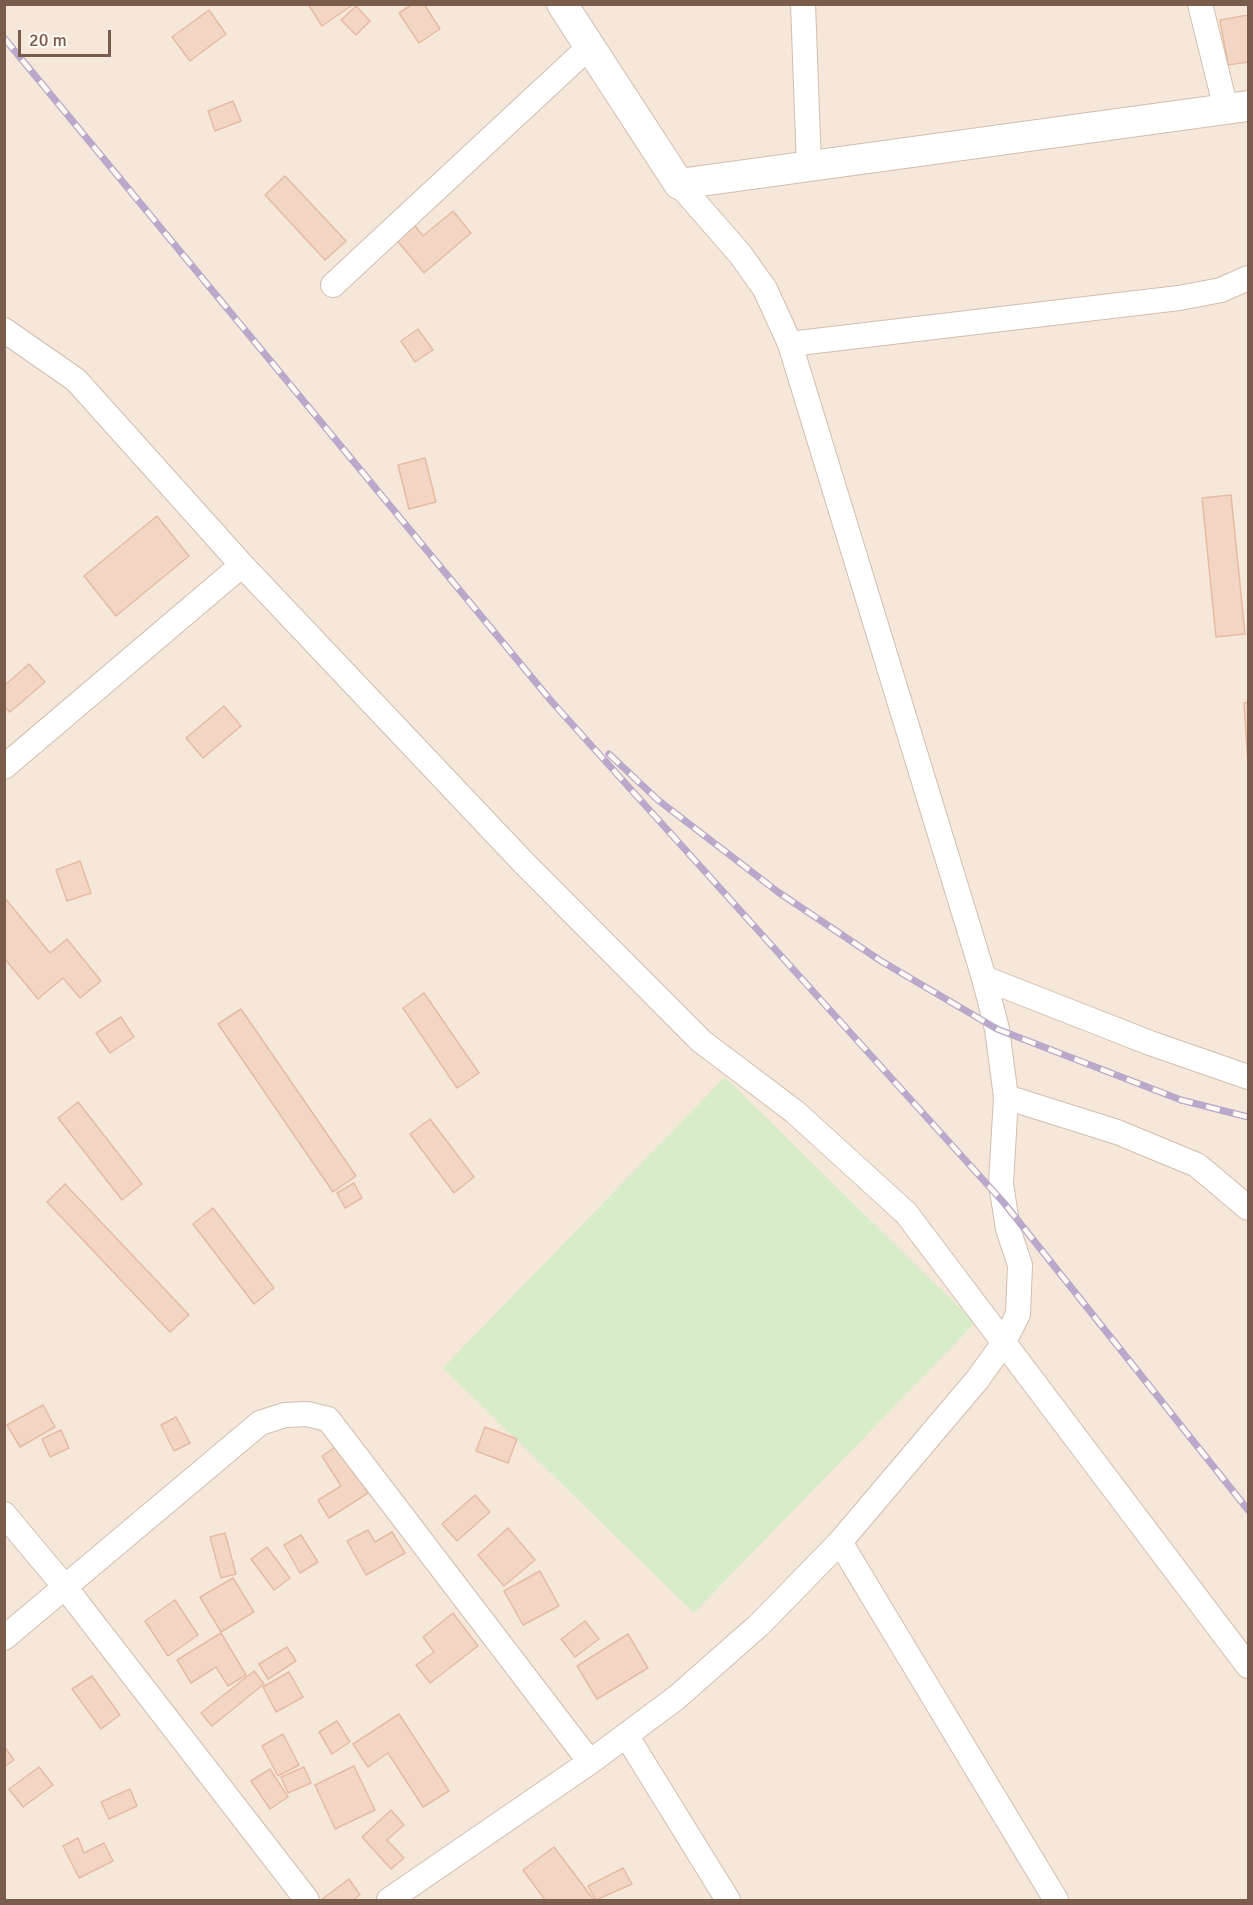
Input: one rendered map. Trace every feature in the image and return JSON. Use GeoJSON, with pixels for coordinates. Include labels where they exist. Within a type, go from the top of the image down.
{"type":"FeatureCollection","features":[{"type":"Feature","properties":{"kind":"street"},"geometry":{"type":"LineString","coordinates":[[389,1900],[590,1762],[676,1698],[759,1625],[840,1542],[977,1380],[1003,1344],[1018,1314],[1021,1291],[1020,1265],[1008,1229],[1001,1184],[1006,1097],[997,1029],[984,978],[789,344],[765,289],[741,254],[679,184],[562,4]]}},
{"type":"Feature","properties":{"kind":"street"},"geometry":{"type":"LineString","coordinates":[[802,4],[809,166]]}},
{"type":"Feature","properties":{"kind":"street"},"geometry":{"type":"LineString","coordinates":[[679,184],[1237,107],[1200,4]]}},
{"type":"Feature","properties":{"kind":"street"},"geometry":{"type":"LineString","coordinates":[[333,285],[589,47]]}},
{"type":"Feature","properties":{"kind":"street"},"geometry":{"type":"LineString","coordinates":[[789,344],[1179,298],[1221,290],[1248,278]]}},
{"type":"Feature","properties":{"kind":"street"},"geometry":{"type":"LineString","coordinates":[[4,330],[76,380],[242,565],[523,862],[701,1041],[795,1112],[906,1213],[1248,1666]]}},
{"type":"Feature","properties":{"kind":"street"},"geometry":{"type":"LineString","coordinates":[[4,767],[242,565]]}},
{"type":"Feature","properties":{"kind":"street"},"geometry":{"type":"LineString","coordinates":[[984,978],[1150,1043],[1248,1077]]}},
{"type":"Feature","properties":{"kind":"street"},"geometry":{"type":"LineString","coordinates":[[1006,1097],[1117,1132],[1197,1165],[1248,1208]]}},
{"type":"Feature","properties":{"kind":"street"},"geometry":{"type":"LineString","coordinates":[[4,1638],[260,1423],[285,1415],[307,1414],[328,1419],[590,1762]]}},
{"type":"Feature","properties":{"kind":"street"},"geometry":{"type":"LineString","coordinates":[[4,1514],[65,1587],[307,1900]]}},
{"type":"Feature","properties":{"kind":"street"},"geometry":{"type":"LineString","coordinates":[[840,1542],[1056,1900]]}},
{"type":"Feature","properties":{"kind":"street"},"geometry":{"type":"LineString","coordinates":[[626,1735],[728,1900]]}},
{"type":"Feature","properties":{"kind":"shaded area"},"geometry":{"type":"Polygon","coordinates":[[[5,5],[1248,5],[1248,1900],[5,1900],[5,5]]]}},
{"type":"Feature","properties":{"kind":"green space"},"geometry":{"type":"Polygon","coordinates":[[[725,1077],[975,1323],[694,1613],[443,1368],[725,1077]]]}},
{"type":"Feature","properties":{"kind":"building"},"geometry":{"type":"Polygon","coordinates":[[[308,4],[354,4],[322,26],[308,4]]]}},
{"type":"Feature","properties":{"kind":"building"},"geometry":{"type":"Polygon","coordinates":[[[413,4],[424,4],[440,29],[419,43],[399,13],[413,4]]]}},
{"type":"Feature","properties":{"kind":"building"},"geometry":{"type":"Polygon","coordinates":[[[356,6],[370,21],[356,35],[341,20],[356,6]]]}},
{"type":"Feature","properties":{"kind":"building"},"geometry":{"type":"Polygon","coordinates":[[[209,10],[226,34],[190,61],[172,37],[209,10]]]}},
{"type":"Feature","properties":{"kind":"building"},"geometry":{"type":"Polygon","coordinates":[[[1248,15],[1248,62],[1228,65],[1220,20],[1248,15]]]}},
{"type":"Feature","properties":{"kind":"building"},"geometry":{"type":"Polygon","coordinates":[[[233,101],[241,121],[215,131],[208,111],[233,101]]]}},
{"type":"Feature","properties":{"kind":"building"},"geometry":{"type":"Polygon","coordinates":[[[285,176],[346,241],[325,260],[265,195],[285,176]]]}},
{"type":"Feature","properties":{"kind":"building"},"geometry":{"type":"Polygon","coordinates":[[[453,211],[471,233],[424,273],[395,238],[413,223],[423,236],[453,211]]]}},
{"type":"Feature","properties":{"kind":"building"},"geometry":{"type":"Polygon","coordinates":[[[418,329],[433,350],[415,362],[401,341],[418,329]]]}},
{"type":"Feature","properties":{"kind":"building"},"geometry":{"type":"Polygon","coordinates":[[[425,458],[436,502],[409,509],[398,465],[425,458]]]}},
{"type":"Feature","properties":{"kind":"building"},"geometry":{"type":"Polygon","coordinates":[[[1231,495],[1245,634],[1216,637],[1202,498],[1231,495]]]}},
{"type":"Feature","properties":{"kind":"building"},"geometry":{"type":"Polygon","coordinates":[[[157,516],[189,556],[116,616],[84,576],[157,516]]]}},
{"type":"Feature","properties":{"kind":"building"},"geometry":{"type":"Polygon","coordinates":[[[29,664],[45,682],[10,712],[4,706],[4,686],[29,664]]]}},
{"type":"Feature","properties":{"kind":"building"},"geometry":{"type":"Polygon","coordinates":[[[1248,702],[1248,765],[1244,703],[1248,702]]]}},
{"type":"Feature","properties":{"kind":"building"},"geometry":{"type":"Polygon","coordinates":[[[224,706],[241,726],[203,758],[186,738],[224,706]]]}},
{"type":"Feature","properties":{"kind":"building"},"geometry":{"type":"Polygon","coordinates":[[[80,861],[91,893],[67,901],[56,870],[80,861]]]}},
{"type":"Feature","properties":{"kind":"building"},"geometry":{"type":"Polygon","coordinates":[[[4,897],[50,953],[67,939],[101,981],[80,998],[63,978],[38,999],[4,958],[4,897]]]}},
{"type":"Feature","properties":{"kind":"building"},"geometry":{"type":"Polygon","coordinates":[[[424,993],[479,1073],[457,1088],[403,1008],[424,993]]]}},
{"type":"Feature","properties":{"kind":"building"},"geometry":{"type":"Polygon","coordinates":[[[241,1009],[356,1176],[333,1192],[218,1024],[241,1009]]]}},
{"type":"Feature","properties":{"kind":"building"},"geometry":{"type":"Polygon","coordinates":[[[121,1017],[134,1037],[110,1053],[96,1033],[121,1017]]]}},
{"type":"Feature","properties":{"kind":"building"},"geometry":{"type":"Polygon","coordinates":[[[78,1102],[142,1184],[122,1200],[58,1118],[78,1102]]]}},
{"type":"Feature","properties":{"kind":"building"},"geometry":{"type":"Polygon","coordinates":[[[430,1119],[474,1177],[454,1193],[410,1134],[430,1119]]]}},
{"type":"Feature","properties":{"kind":"building"},"geometry":{"type":"Polygon","coordinates":[[[354,1183],[362,1198],[345,1208],[337,1193],[354,1183]]]}},
{"type":"Feature","properties":{"kind":"building"},"geometry":{"type":"Polygon","coordinates":[[[65,1184],[189,1315],[170,1332],[47,1202],[65,1184]]]}},
{"type":"Feature","properties":{"kind":"building"},"geometry":{"type":"Polygon","coordinates":[[[213,1208],[274,1288],[254,1304],[193,1224],[213,1208]]]}},
{"type":"Feature","properties":{"kind":"building"},"geometry":{"type":"Polygon","coordinates":[[[43,1405],[55,1427],[20,1447],[7,1425],[43,1405]]]}},
{"type":"Feature","properties":{"kind":"building"},"geometry":{"type":"Polygon","coordinates":[[[176,1417],[190,1443],[174,1451],[161,1425],[176,1417]]]}},
{"type":"Feature","properties":{"kind":"building"},"geometry":{"type":"Polygon","coordinates":[[[485,1427],[517,1439],[508,1463],[476,1451],[485,1427]]]}},
{"type":"Feature","properties":{"kind":"building"},"geometry":{"type":"Polygon","coordinates":[[[61,1430],[69,1448],[50,1457],[42,1439],[61,1430]]]}},
{"type":"Feature","properties":{"kind":"building"},"geometry":{"type":"Polygon","coordinates":[[[338,1445],[368,1493],[329,1518],[318,1500],[341,1486],[322,1456],[338,1445]]]}},
{"type":"Feature","properties":{"kind":"building"},"geometry":{"type":"Polygon","coordinates":[[[475,1495],[490,1512],[457,1541],[442,1524],[475,1495]]]}},
{"type":"Feature","properties":{"kind":"building"},"geometry":{"type":"Polygon","coordinates":[[[508,1528],[535,1560],[504,1586],[478,1555],[508,1528]]]}},
{"type":"Feature","properties":{"kind":"building"},"geometry":{"type":"Polygon","coordinates":[[[368,1530],[375,1542],[392,1532],[405,1553],[366,1575],[347,1541],[368,1530]]]}},
{"type":"Feature","properties":{"kind":"building"},"geometry":{"type":"Polygon","coordinates":[[[225,1533],[236,1574],[221,1578],[210,1537],[225,1533]]]}},
{"type":"Feature","properties":{"kind":"building"},"geometry":{"type":"Polygon","coordinates":[[[301,1535],[318,1562],[300,1573],[284,1545],[301,1535]]]}},
{"type":"Feature","properties":{"kind":"building"},"geometry":{"type":"Polygon","coordinates":[[[267,1547],[290,1578],[274,1590],[251,1559],[267,1547]]]}},
{"type":"Feature","properties":{"kind":"building"},"geometry":{"type":"Polygon","coordinates":[[[540,1571],[559,1606],[523,1625],[504,1591],[540,1571]]]}},
{"type":"Feature","properties":{"kind":"building"},"geometry":{"type":"Polygon","coordinates":[[[233,1578],[254,1612],[221,1632],[200,1597],[233,1578]]]}},
{"type":"Feature","properties":{"kind":"building"},"geometry":{"type":"Polygon","coordinates":[[[175,1600],[198,1635],[168,1656],[145,1621],[175,1600]]]}},
{"type":"Feature","properties":{"kind":"building"},"geometry":{"type":"Polygon","coordinates":[[[453,1613],[478,1646],[430,1683],[416,1665],[434,1652],[423,1637],[453,1613]]]}},
{"type":"Feature","properties":{"kind":"building"},"geometry":{"type":"Polygon","coordinates":[[[585,1621],[599,1639],[575,1657],[561,1639],[585,1621]]]}},
{"type":"Feature","properties":{"kind":"building"},"geometry":{"type":"Polygon","coordinates":[[[221,1633],[246,1675],[228,1686],[216,1667],[191,1683],[177,1660],[221,1633]]]}},
{"type":"Feature","properties":{"kind":"building"},"geometry":{"type":"Polygon","coordinates":[[[628,1634],[648,1668],[597,1699],[577,1666],[628,1634]]]}},
{"type":"Feature","properties":{"kind":"building"},"geometry":{"type":"Polygon","coordinates":[[[287,1647],[296,1661],[268,1679],[259,1664],[287,1647]]]}},
{"type":"Feature","properties":{"kind":"building"},"geometry":{"type":"Polygon","coordinates":[[[254,1671],[264,1684],[212,1726],[201,1713],[254,1671]]]}},
{"type":"Feature","properties":{"kind":"building"},"geometry":{"type":"Polygon","coordinates":[[[289,1672],[303,1697],[276,1712],[263,1687],[289,1672]]]}},
{"type":"Feature","properties":{"kind":"building"},"geometry":{"type":"Polygon","coordinates":[[[92,1676],[120,1715],[101,1729],[72,1689],[92,1676]]]}},
{"type":"Feature","properties":{"kind":"building"},"geometry":{"type":"Polygon","coordinates":[[[399,1714],[449,1791],[423,1807],[388,1753],[368,1767],[353,1744],[399,1714]]]}},
{"type":"Feature","properties":{"kind":"building"},"geometry":{"type":"Polygon","coordinates":[[[337,1721],[350,1742],[332,1754],[319,1732],[337,1721]]]}},
{"type":"Feature","properties":{"kind":"building"},"geometry":{"type":"Polygon","coordinates":[[[283,1734],[299,1765],[278,1776],[262,1746],[283,1734]]]}},
{"type":"Feature","properties":{"kind":"building"},"geometry":{"type":"Polygon","coordinates":[[[4,1746],[14,1760],[4,1767],[4,1746]]]}},
{"type":"Feature","properties":{"kind":"building"},"geometry":{"type":"Polygon","coordinates":[[[354,1766],[375,1810],[335,1829],[315,1785],[354,1766]]]}},
{"type":"Feature","properties":{"kind":"building"},"geometry":{"type":"Polygon","coordinates":[[[39,1767],[53,1785],[23,1807],[9,1789],[39,1767]]]}},
{"type":"Feature","properties":{"kind":"building"},"geometry":{"type":"Polygon","coordinates":[[[304,1767],[311,1783],[288,1793],[281,1777],[304,1767]]]}},
{"type":"Feature","properties":{"kind":"building"},"geometry":{"type":"Polygon","coordinates":[[[270,1769],[288,1797],[270,1809],[251,1781],[270,1769]]]}},
{"type":"Feature","properties":{"kind":"building"},"geometry":{"type":"Polygon","coordinates":[[[130,1789],[137,1806],[109,1819],[101,1802],[130,1789]]]}},
{"type":"Feature","properties":{"kind":"building"},"geometry":{"type":"Polygon","coordinates":[[[391,1810],[404,1825],[387,1840],[404,1858],[391,1869],[362,1837],[391,1810]]]}},
{"type":"Feature","properties":{"kind":"building"},"geometry":{"type":"Polygon","coordinates":[[[78,1838],[84,1853],[104,1843],[113,1861],[79,1878],[63,1846],[78,1838]]]}},
{"type":"Feature","properties":{"kind":"building"},"geometry":{"type":"Polygon","coordinates":[[[554,1847],[594,1900],[545,1900],[523,1870],[554,1847]]]}},
{"type":"Feature","properties":{"kind":"building"},"geometry":{"type":"Polygon","coordinates":[[[623,1868],[632,1884],[596,1900],[588,1886],[623,1868]]]}},
{"type":"Feature","properties":{"kind":"building"},"geometry":{"type":"Polygon","coordinates":[[[349,1879],[360,1895],[353,1900],[321,1900],[349,1879]]]}},
{"type":"Feature","properties":{"kind":"railway"},"geometry":{"type":"LineString","coordinates":[[4,38],[552,702],[1004,1203],[1248,1510]]}},
{"type":"Feature","properties":{"kind":"railway"},"geometry":{"type":"LineString","coordinates":[[609,754],[658,800],[778,892],[881,961],[997,1029],[1181,1100],[1248,1117]]}}]}
